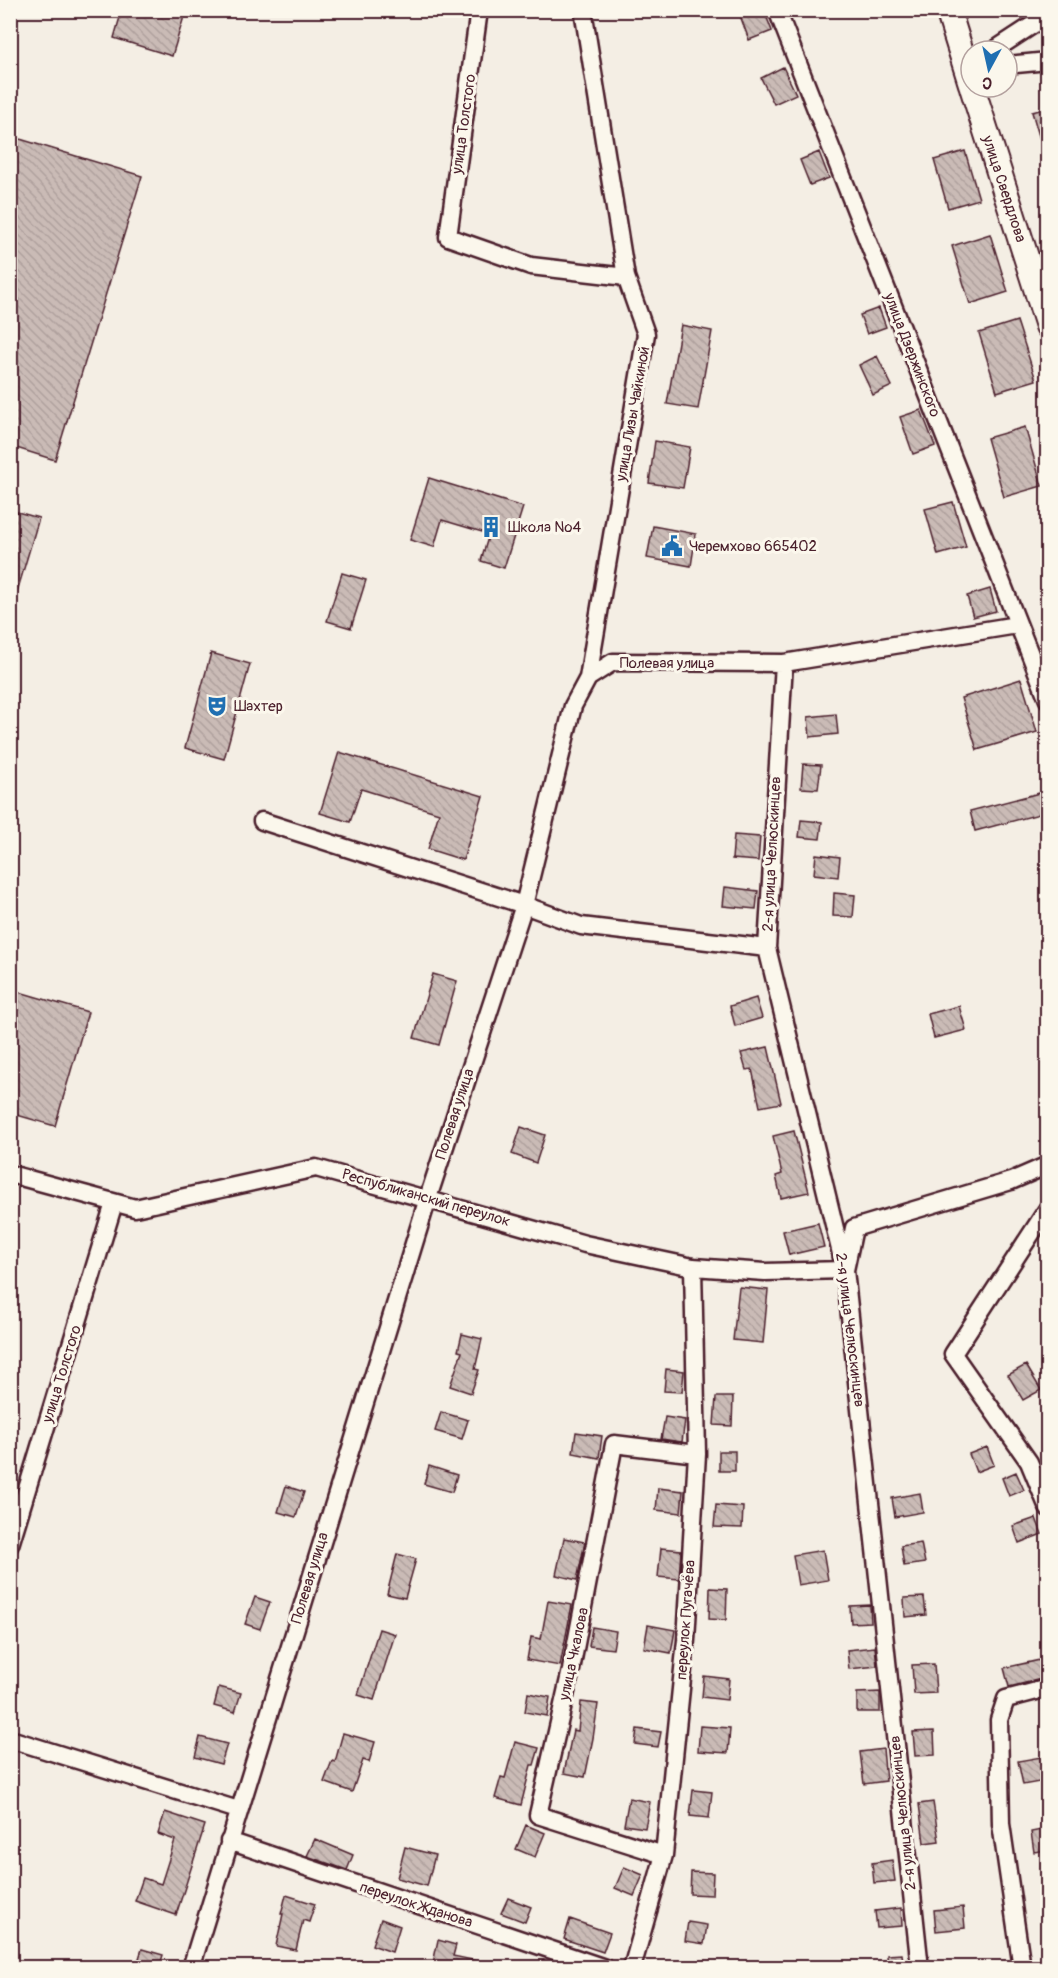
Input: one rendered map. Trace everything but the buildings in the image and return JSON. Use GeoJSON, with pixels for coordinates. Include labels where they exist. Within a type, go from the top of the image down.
{"type":"FeatureCollection","features":[{"type":"Feature","properties":{"kind":"street","name":"улица Толстого"},"geometry":{"type":"LineString","coordinates":[[479,10],[448,237],[531,266],[626,277]]}},
{"type":"Feature","properties":{"kind":"street","name":"улица Лизы Чайкиной"},"geometry":{"type":"LineString","coordinates":[[584,10],[626,277],[646,334],[588,678]]}},
{"type":"Feature","properties":{"kind":"street","name":"улица Дзержинского"},"geometry":{"type":"LineString","coordinates":[[777,10],[1047,700]]}},
{"type":"Feature","properties":{"kind":"street","name":"улица Свердлова"},"geometry":{"type":"LineString","coordinates":[[948,10],[959,42]]}},
{"type":"Feature","properties":{"kind":"street"},"geometry":{"type":"LineString","coordinates":[[1011,39],[1047,15]]}},
{"type":"Feature","properties":{"kind":"street"},"geometry":{"type":"LineString","coordinates":[[1019,64],[1047,61]]}},
{"type":"Feature","properties":{"kind":"street","name":"улица Свердлова"},"geometry":{"type":"LineString","coordinates":[[978,99],[1047,326]]}},
{"type":"Feature","properties":{"kind":"street","name":"Полевая улица"},"geometry":{"type":"LineString","coordinates":[[191,1968],[428,1198],[524,905],[573,706],[588,678],[613,662],[784,663],[1017,625]]}},
{"type":"Feature","properties":{"kind":"street","name":"2-я улица Челюскинцев"},"geometry":{"type":"LineString","coordinates":[[784,663],[766,948],[845,1270],[920,1968]]}},
{"type":"Feature","properties":{"kind":"street"},"geometry":{"type":"LineString","coordinates":[[262,820],[524,905],[581,926],[766,948]]}},
{"type":"Feature","properties":{"kind":"street"},"geometry":{"type":"LineString","coordinates":[[845,1270],[854,1228],[1011,1181],[1047,1165]]}},
{"type":"Feature","properties":{"kind":"street","name":"Республиканский переулок"},"geometry":{"type":"LineString","coordinates":[[10,1174],[135,1208],[316,1168],[585,1244],[693,1267],[765,1272],[845,1270]]}},
{"type":"Feature","properties":{"kind":"street","name":"улица Толстого"},"geometry":{"type":"LineString","coordinates":[[10,1545],[114,1203]]}},
{"type":"Feature","properties":{"kind":"street"},"geometry":{"type":"LineString","coordinates":[[1047,1208],[953,1354],[1029,1462],[1047,1508]]}},
{"type":"Feature","properties":{"kind":"street","name":"переулок Пугачёва"},"geometry":{"type":"LineString","coordinates":[[632,1968],[664,1855],[686,1640],[697,1454],[693,1267]]}},
{"type":"Feature","properties":{"kind":"street","name":"улица Чкалова"},"geometry":{"type":"LineString","coordinates":[[664,1855],[538,1815],[571,1670],[614,1444],[697,1454]]}},
{"type":"Feature","properties":{"kind":"street"},"geometry":{"type":"LineString","coordinates":[[1023,1968],[1000,1824],[999,1720],[1006,1700],[1047,1688]]}},
{"type":"Feature","properties":{"kind":"street"},"geometry":{"type":"LineString","coordinates":[[10,1739],[238,1810]]}},
{"type":"Feature","properties":{"kind":"street","name":"переулок Жданова"},"geometry":{"type":"LineString","coordinates":[[229,1841],[605,1968]]}},
{"type":"Feature","properties":{"kind":"place","name":"Школа №4"},"geometry":{"type":"Point","coordinates":[491,527]}},
{"type":"Feature","properties":{"kind":"place","name":"Черемхово 665402"},"geometry":{"type":"Point","coordinates":[672,546]}},
{"type":"Feature","properties":{"kind":"place","name":"Шахтер"},"geometry":{"type":"Point","coordinates":[217,706]}}]}
